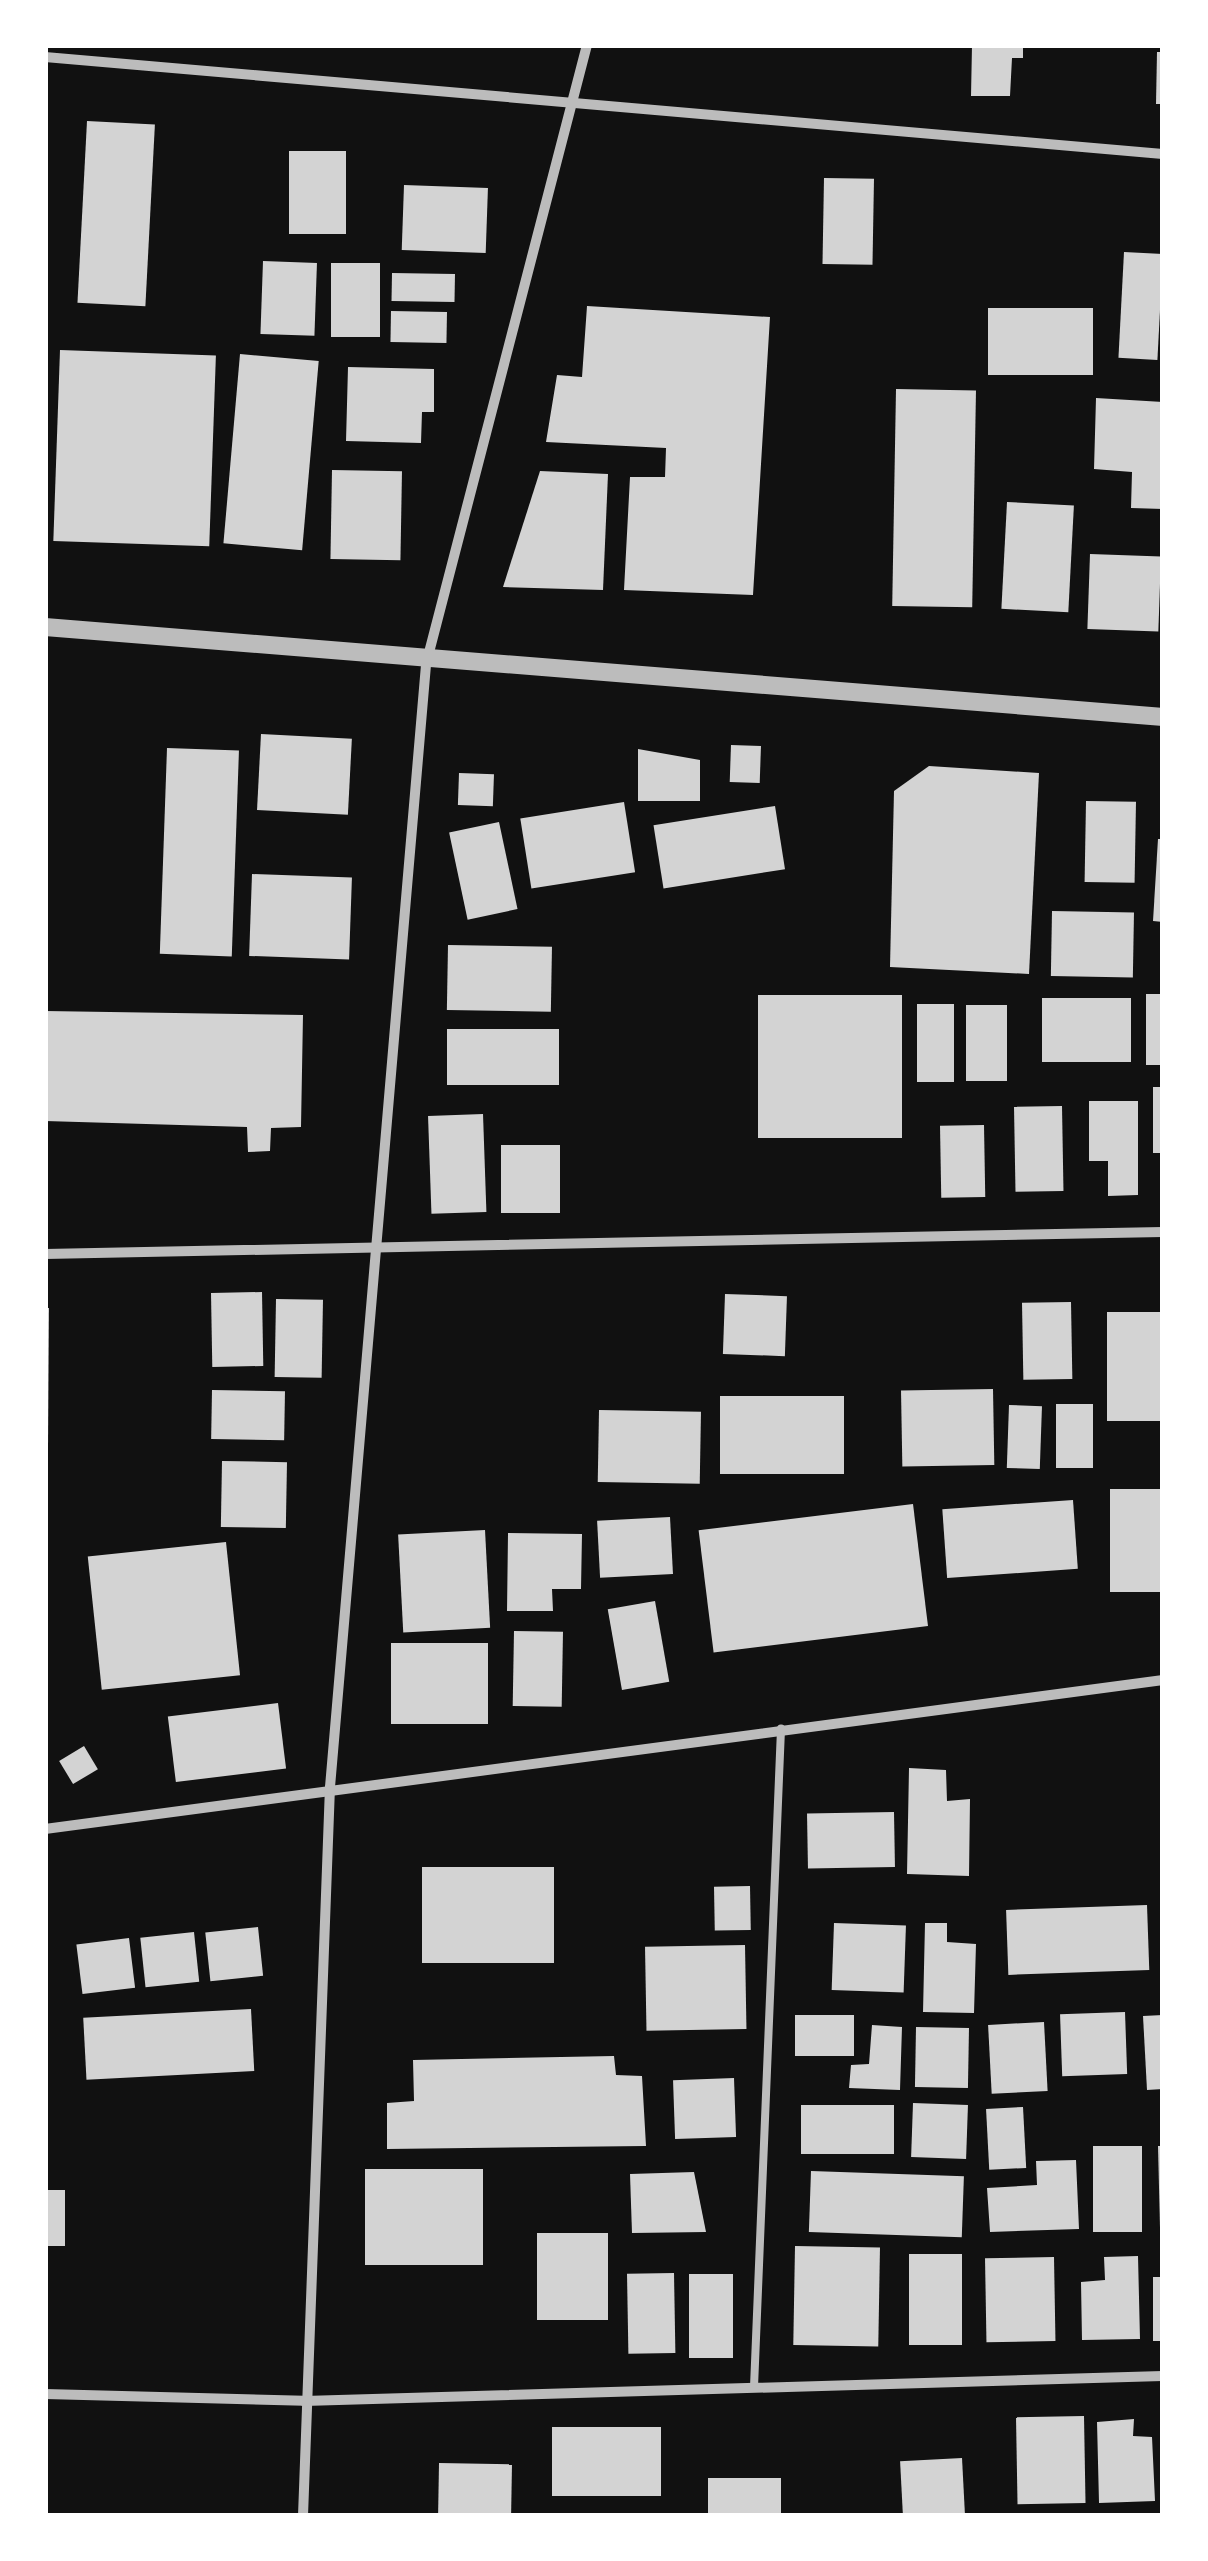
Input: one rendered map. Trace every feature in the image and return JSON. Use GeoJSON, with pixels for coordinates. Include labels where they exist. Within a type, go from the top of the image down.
{"type":"FeatureCollection","features":[{"type":"Feature","properties":{"kind":"street"},"geometry":{"type":"LineString","coordinates":[[304,2516],[304,2401],[330,1787],[426,664],[588,45]]}},
{"type":"Feature","properties":{"kind":"street"},"geometry":{"type":"LineString","coordinates":[[45,56],[571,108],[1163,154]]}},
{"type":"Feature","properties":{"kind":"street"},"geometry":{"type":"LineString","coordinates":[[45,627],[426,664],[1163,717]]}},
{"type":"Feature","properties":{"kind":"street"},"geometry":{"type":"LineString","coordinates":[[45,1254],[1163,1232]]}},
{"type":"Feature","properties":{"kind":"street"},"geometry":{"type":"LineString","coordinates":[[45,1829],[330,1787],[1163,1680]]}},
{"type":"Feature","properties":{"kind":"street"},"geometry":{"type":"LineString","coordinates":[[45,2394],[304,2401],[1163,2376]]}},
{"type":"Feature","properties":{"kind":"lane"},"geometry":{"type":"LineString","coordinates":[[754,2387],[781,1729]]}},
{"type":"Feature","properties":{"kind":"building"},"geometry":{"type":"Polygon","coordinates":[[[972,45],[1023,45],[1023,58],[1012,58],[1010,96],[971,96],[972,45]]]}},
{"type":"Feature","properties":{"kind":"building"},"geometry":{"type":"Polygon","coordinates":[[[1157,52],[1163,52],[1163,104],[1156,104],[1157,52]]]}},
{"type":"Feature","properties":{"kind":"building"},"geometry":{"type":"Polygon","coordinates":[[[87,121],[155,125],[145,306],[77,303],[87,121]]]}},
{"type":"Feature","properties":{"kind":"building"},"geometry":{"type":"Polygon","coordinates":[[[289,151],[346,151],[346,234],[289,234],[289,151]]]}},
{"type":"Feature","properties":{"kind":"building"},"geometry":{"type":"Polygon","coordinates":[[[824,178],[874,179],[872,265],[822,264],[824,178]]]}},
{"type":"Feature","properties":{"kind":"building"},"geometry":{"type":"Polygon","coordinates":[[[404,185],[488,188],[486,253],[402,250],[404,185]]]}},
{"type":"Feature","properties":{"kind":"building"},"geometry":{"type":"Polygon","coordinates":[[[1124,252],[1163,254],[1157,360],[1118,358],[1124,252]]]}},
{"type":"Feature","properties":{"kind":"building"},"geometry":{"type":"Polygon","coordinates":[[[263,261],[317,263],[314,336],[260,334],[263,261]]]}},
{"type":"Feature","properties":{"kind":"building"},"geometry":{"type":"Polygon","coordinates":[[[331,263],[380,263],[380,337],[331,337],[331,263]]]}},
{"type":"Feature","properties":{"kind":"building"},"geometry":{"type":"Polygon","coordinates":[[[392,273],[455,274],[455,302],[392,301],[392,273]]]}},
{"type":"Feature","properties":{"kind":"building"},"geometry":{"type":"Polygon","coordinates":[[[587,306],[770,317],[753,595],[624,590],[630,477],[665,477],[666,448],[546,442],[557,375],[582,377],[587,306]]]}},
{"type":"Feature","properties":{"kind":"building"},"geometry":{"type":"Polygon","coordinates":[[[988,308],[1093,308],[1093,375],[988,375],[988,308]]]}},
{"type":"Feature","properties":{"kind":"building"},"geometry":{"type":"Polygon","coordinates":[[[391,311],[447,312],[446,343],[390,342],[391,311]]]}},
{"type":"Feature","properties":{"kind":"building"},"geometry":{"type":"Polygon","coordinates":[[[60,350],[216,355],[209,546],[53,541],[60,350]]]}},
{"type":"Feature","properties":{"kind":"building"},"geometry":{"type":"Polygon","coordinates":[[[240,354],[319,361],[302,550],[223,543],[240,354]]]}},
{"type":"Feature","properties":{"kind":"building"},"geometry":{"type":"Polygon","coordinates":[[[348,367],[434,369],[434,412],[422,412],[421,443],[346,441],[348,367]]]}},
{"type":"Feature","properties":{"kind":"building"},"geometry":{"type":"Polygon","coordinates":[[[896,389],[976,390],[972,607],[892,606],[896,389]]]}},
{"type":"Feature","properties":{"kind":"building"},"geometry":{"type":"Polygon","coordinates":[[[1096,398],[1163,402],[1163,509],[1131,508],[1132,472],[1094,469],[1096,398]]]}},
{"type":"Feature","properties":{"kind":"building"},"geometry":{"type":"Polygon","coordinates":[[[332,470],[402,471],[400,560],[330,559],[332,470]]]}},
{"type":"Feature","properties":{"kind":"building"},"geometry":{"type":"Polygon","coordinates":[[[540,471],[608,474],[603,590],[503,587],[540,471]]]}},
{"type":"Feature","properties":{"kind":"building"},"geometry":{"type":"Polygon","coordinates":[[[1007,502],[1074,506],[1068,612],[1001,609],[1007,502]]]}},
{"type":"Feature","properties":{"kind":"building"},"geometry":{"type":"Polygon","coordinates":[[[1090,554],[1161,556],[1158,631],[1087,629],[1090,554]]]}},
{"type":"Feature","properties":{"kind":"building"},"geometry":{"type":"Polygon","coordinates":[[[261,734],[352,739],[348,815],[257,810],[261,734]]]}},
{"type":"Feature","properties":{"kind":"building"},"geometry":{"type":"Polygon","coordinates":[[[731,745],[761,746],[760,783],[730,782],[731,745]]]}},
{"type":"Feature","properties":{"kind":"building"},"geometry":{"type":"Polygon","coordinates":[[[167,748],[239,751],[232,956],[160,954],[167,748]]]}},
{"type":"Feature","properties":{"kind":"building"},"geometry":{"type":"Polygon","coordinates":[[[638,749],[700,760],[700,801],[638,801],[638,749]]]}},
{"type":"Feature","properties":{"kind":"building"},"geometry":{"type":"Polygon","coordinates":[[[929,766],[1039,773],[1029,974],[890,967],[894,791],[929,766]]]}},
{"type":"Feature","properties":{"kind":"building"},"geometry":{"type":"Polygon","coordinates":[[[459,773],[494,774],[493,806],[458,805],[459,773]]]}},
{"type":"Feature","properties":{"kind":"building"},"geometry":{"type":"Polygon","coordinates":[[[1086,801],[1136,802],[1135,883],[1085,882],[1086,801]]]}},
{"type":"Feature","properties":{"kind":"building"},"geometry":{"type":"Polygon","coordinates":[[[624,802],[635,872],[531,889],[520,818],[624,802]]]}},
{"type":"Feature","properties":{"kind":"building"},"geometry":{"type":"Polygon","coordinates":[[[775,806],[785,869],[664,888],[654,825],[775,806]]]}},
{"type":"Feature","properties":{"kind":"building"},"geometry":{"type":"Polygon","coordinates":[[[499,822],[518,909],[468,920],[449,833],[499,822]]]}},
{"type":"Feature","properties":{"kind":"building"},"geometry":{"type":"Polygon","coordinates":[[[1158,839],[1163,839],[1163,922],[1153,921],[1158,839]]]}},
{"type":"Feature","properties":{"kind":"building"},"geometry":{"type":"Polygon","coordinates":[[[252,874],[352,877],[349,959],[249,956],[252,874]]]}},
{"type":"Feature","properties":{"kind":"building"},"geometry":{"type":"Polygon","coordinates":[[[1052,911],[1134,912],[1133,977],[1051,976],[1052,911]]]}},
{"type":"Feature","properties":{"kind":"building"},"geometry":{"type":"Polygon","coordinates":[[[448,945],[552,947],[551,1012],[447,1010],[448,945]]]}},
{"type":"Feature","properties":{"kind":"building"},"geometry":{"type":"Polygon","coordinates":[[[1146,994],[1163,994],[1163,1065],[1146,1065],[1146,994]]]}},
{"type":"Feature","properties":{"kind":"building"},"geometry":{"type":"Polygon","coordinates":[[[758,995],[902,995],[902,1138],[758,1138],[758,995]]]}},
{"type":"Feature","properties":{"kind":"building"},"geometry":{"type":"Polygon","coordinates":[[[1042,998],[1131,998],[1131,1062],[1042,1062],[1042,998]]]}},
{"type":"Feature","properties":{"kind":"building"},"geometry":{"type":"Polygon","coordinates":[[[917,1004],[954,1004],[954,1082],[917,1082],[917,1004]]]}},
{"type":"Feature","properties":{"kind":"building"},"geometry":{"type":"Polygon","coordinates":[[[966,1005],[1007,1005],[1007,1081],[966,1081],[966,1005]]]}},
{"type":"Feature","properties":{"kind":"building"},"geometry":{"type":"Polygon","coordinates":[[[45,1011],[303,1015],[301,1127],[271,1128],[270,1151],[248,1152],[247,1127],[45,1121],[45,1011]]]}},
{"type":"Feature","properties":{"kind":"building"},"geometry":{"type":"Polygon","coordinates":[[[447,1029],[559,1029],[559,1085],[447,1085],[447,1029]]]}},
{"type":"Feature","properties":{"kind":"building"},"geometry":{"type":"Polygon","coordinates":[[[1153,1087],[1163,1087],[1163,1153],[1153,1153],[1153,1087]]]}},
{"type":"Feature","properties":{"kind":"building"},"geometry":{"type":"Polygon","coordinates":[[[1089,1101],[1138,1101],[1138,1195],[1108,1196],[1108,1161],[1089,1161],[1089,1101]]]}},
{"type":"Feature","properties":{"kind":"building"},"geometry":{"type":"Polygon","coordinates":[[[1062,1106],[1063,1191],[1015,1192],[1014,1107],[1062,1106]]]}},
{"type":"Feature","properties":{"kind":"building"},"geometry":{"type":"Polygon","coordinates":[[[483,1114],[486,1212],[431,1214],[428,1116],[483,1114]]]}},
{"type":"Feature","properties":{"kind":"building"},"geometry":{"type":"Polygon","coordinates":[[[984,1125],[985,1197],[941,1198],[940,1126],[984,1125]]]}},
{"type":"Feature","properties":{"kind":"building"},"geometry":{"type":"Polygon","coordinates":[[[501,1145],[560,1145],[560,1213],[501,1213],[501,1145]]]}},
{"type":"Feature","properties":{"kind":"building"},"geometry":{"type":"Polygon","coordinates":[[[262,1292],[263,1366],[212,1367],[211,1293],[262,1292]]]}},
{"type":"Feature","properties":{"kind":"building"},"geometry":{"type":"Polygon","coordinates":[[[725,1294],[787,1296],[785,1356],[723,1354],[725,1294]]]}},
{"type":"Feature","properties":{"kind":"building"},"geometry":{"type":"Polygon","coordinates":[[[276,1299],[323,1300],[322,1378],[275,1377],[276,1299]]]}},
{"type":"Feature","properties":{"kind":"building"},"geometry":{"type":"Polygon","coordinates":[[[1071,1302],[1072,1379],[1023,1380],[1022,1303],[1071,1302]]]}},
{"type":"Feature","properties":{"kind":"building"},"geometry":{"type":"Polygon","coordinates":[[[45,1308],[49,1308],[48,1447],[45,1447],[45,1308]]]}},
{"type":"Feature","properties":{"kind":"building"},"geometry":{"type":"Polygon","coordinates":[[[1107,1312],[1163,1312],[1163,1421],[1107,1421],[1107,1312]]]}},
{"type":"Feature","properties":{"kind":"building"},"geometry":{"type":"Polygon","coordinates":[[[993,1389],[994,1465],[902,1467],[901,1391],[993,1389]]]}},
{"type":"Feature","properties":{"kind":"building"},"geometry":{"type":"Polygon","coordinates":[[[212,1390],[285,1391],[284,1440],[211,1439],[212,1390]]]}},
{"type":"Feature","properties":{"kind":"building"},"geometry":{"type":"Polygon","coordinates":[[[720,1396],[844,1396],[844,1474],[720,1474],[720,1396]]]}},
{"type":"Feature","properties":{"kind":"building"},"geometry":{"type":"Polygon","coordinates":[[[1056,1404],[1093,1404],[1093,1468],[1056,1468],[1056,1404]]]}},
{"type":"Feature","properties":{"kind":"building"},"geometry":{"type":"Polygon","coordinates":[[[1009,1405],[1042,1406],[1040,1469],[1007,1468],[1009,1405]]]}},
{"type":"Feature","properties":{"kind":"building"},"geometry":{"type":"Polygon","coordinates":[[[599,1410],[701,1412],[700,1484],[598,1482],[599,1410]]]}},
{"type":"Feature","properties":{"kind":"building"},"geometry":{"type":"Polygon","coordinates":[[[222,1461],[287,1462],[286,1528],[221,1527],[222,1461]]]}},
{"type":"Feature","properties":{"kind":"building"},"geometry":{"type":"Polygon","coordinates":[[[1110,1489],[1163,1489],[1163,1592],[1110,1592],[1110,1489]]]}},
{"type":"Feature","properties":{"kind":"building"},"geometry":{"type":"Polygon","coordinates":[[[1073,1500],[1078,1569],[947,1578],[942,1509],[1073,1500]]]}},
{"type":"Feature","properties":{"kind":"building"},"geometry":{"type":"Polygon","coordinates":[[[913,1504],[928,1626],[714,1652],[699,1530],[913,1504]]]}},
{"type":"Feature","properties":{"kind":"building"},"geometry":{"type":"Polygon","coordinates":[[[670,1517],[673,1574],[600,1578],[597,1521],[670,1517]]]}},
{"type":"Feature","properties":{"kind":"building"},"geometry":{"type":"Polygon","coordinates":[[[485,1530],[490,1628],[403,1632],[398,1535],[485,1530]]]}},
{"type":"Feature","properties":{"kind":"building"},"geometry":{"type":"Polygon","coordinates":[[[508,1533],[582,1534],[581,1589],[552,1589],[553,1611],[507,1611],[508,1533]]]}},
{"type":"Feature","properties":{"kind":"building"},"geometry":{"type":"Polygon","coordinates":[[[226,1542],[240,1675],[102,1690],[88,1557],[226,1542]]]}},
{"type":"Feature","properties":{"kind":"building"},"geometry":{"type":"Polygon","coordinates":[[[655,1601],[669,1682],[622,1690],[608,1609],[655,1601]]]}},
{"type":"Feature","properties":{"kind":"building"},"geometry":{"type":"Polygon","coordinates":[[[514,1631],[563,1632],[562,1707],[513,1706],[514,1631]]]}},
{"type":"Feature","properties":{"kind":"building"},"geometry":{"type":"Polygon","coordinates":[[[391,1643],[488,1643],[488,1724],[391,1724],[391,1643]]]}},
{"type":"Feature","properties":{"kind":"building"},"geometry":{"type":"Polygon","coordinates":[[[278,1703],[286,1769],[176,1782],[168,1717],[278,1703]]]}},
{"type":"Feature","properties":{"kind":"building"},"geometry":{"type":"Polygon","coordinates":[[[84,1746],[98,1769],[73,1784],[59,1761],[84,1746]]]}},
{"type":"Feature","properties":{"kind":"building"},"geometry":{"type":"Polygon","coordinates":[[[909,1768],[946,1770],[947,1801],[970,1799],[969,1876],[907,1874],[909,1768]]]}},
{"type":"Feature","properties":{"kind":"building"},"geometry":{"type":"Polygon","coordinates":[[[894,1812],[895,1867],[808,1869],[807,1814],[894,1812]]]}},
{"type":"Feature","properties":{"kind":"building"},"geometry":{"type":"Polygon","coordinates":[[[422,1867],[554,1867],[554,1963],[422,1963],[422,1867]]]}},
{"type":"Feature","properties":{"kind":"building"},"geometry":{"type":"Polygon","coordinates":[[[750,1886],[751,1930],[715,1931],[714,1887],[750,1886]]]}},
{"type":"Feature","properties":{"kind":"building"},"geometry":{"type":"Polygon","coordinates":[[[1147,1905],[1149,1970],[1008,1975],[1006,1910],[1147,1905]]]}},
{"type":"Feature","properties":{"kind":"building"},"geometry":{"type":"Polygon","coordinates":[[[834,1923],[906,1926],[904,1992],[832,1990],[834,1923]]]}},
{"type":"Feature","properties":{"kind":"building"},"geometry":{"type":"Polygon","coordinates":[[[925,1923],[947,1923],[947,1942],[976,1944],[974,2013],[923,2012],[925,1923]]]}},
{"type":"Feature","properties":{"kind":"building"},"geometry":{"type":"Polygon","coordinates":[[[258,1927],[263,1976],[210,1981],[205,1933],[258,1927]]]}},
{"type":"Feature","properties":{"kind":"building"},"geometry":{"type":"Polygon","coordinates":[[[194,1932],[199,1982],[146,1987],[140,1938],[194,1932]]]}},
{"type":"Feature","properties":{"kind":"building"},"geometry":{"type":"Polygon","coordinates":[[[129,1938],[135,1988],[82,1994],[76,1944],[129,1938]]]}},
{"type":"Feature","properties":{"kind":"building"},"geometry":{"type":"Polygon","coordinates":[[[745,1945],[746,2029],[646,2031],[645,1947],[745,1945]]]}},
{"type":"Feature","properties":{"kind":"building"},"geometry":{"type":"Polygon","coordinates":[[[251,2009],[254,2071],[86,2080],[83,2018],[251,2009]]]}},
{"type":"Feature","properties":{"kind":"building"},"geometry":{"type":"Polygon","coordinates":[[[1125,2012],[1127,2074],[1062,2076],[1060,2014],[1125,2012]]]}},
{"type":"Feature","properties":{"kind":"building"},"geometry":{"type":"Polygon","coordinates":[[[795,2015],[854,2015],[854,2056],[795,2056],[795,2015]]]}},
{"type":"Feature","properties":{"kind":"building"},"geometry":{"type":"Polygon","coordinates":[[[1163,2015],[1163,2089],[1147,2090],[1143,2016],[1163,2015]]]}},
{"type":"Feature","properties":{"kind":"building"},"geometry":{"type":"Polygon","coordinates":[[[1044,2022],[1048,2091],[992,2094],[988,2025],[1044,2022]]]}},
{"type":"Feature","properties":{"kind":"building"},"geometry":{"type":"Polygon","coordinates":[[[872,2025],[902,2027],[900,2090],[849,2088],[851,2065],[869,2064],[872,2025]]]}},
{"type":"Feature","properties":{"kind":"building"},"geometry":{"type":"Polygon","coordinates":[[[916,2027],[969,2028],[968,2088],[915,2087],[916,2027]]]}},
{"type":"Feature","properties":{"kind":"building"},"geometry":{"type":"Polygon","coordinates":[[[614,2056],[616,2075],[642,2076],[646,2146],[387,2149],[387,2103],[414,2101],[413,2060],[614,2056]]]}},
{"type":"Feature","properties":{"kind":"building"},"geometry":{"type":"Polygon","coordinates":[[[734,2078],[736,2137],[675,2139],[673,2080],[734,2078]]]}},
{"type":"Feature","properties":{"kind":"building"},"geometry":{"type":"Polygon","coordinates":[[[913,2103],[968,2105],[966,2159],[911,2157],[913,2103]]]}},
{"type":"Feature","properties":{"kind":"building"},"geometry":{"type":"Polygon","coordinates":[[[801,2105],[894,2105],[894,2154],[801,2154],[801,2105]]]}},
{"type":"Feature","properties":{"kind":"building"},"geometry":{"type":"Polygon","coordinates":[[[1023,2107],[1026,2168],[989,2170],[986,2109],[1023,2107]]]}},
{"type":"Feature","properties":{"kind":"building"},"geometry":{"type":"Polygon","coordinates":[[[1093,2146],[1142,2146],[1142,2232],[1093,2232],[1093,2146]]]}},
{"type":"Feature","properties":{"kind":"building"},"geometry":{"type":"Polygon","coordinates":[[[1158,2146],[1163,2146],[1163,2228],[1160,2228],[1158,2146]]]}},
{"type":"Feature","properties":{"kind":"building"},"geometry":{"type":"Polygon","coordinates":[[[1076,2160],[1079,2229],[990,2232],[987,2188],[1037,2185],[1036,2161],[1076,2160]]]}},
{"type":"Feature","properties":{"kind":"building"},"geometry":{"type":"Polygon","coordinates":[[[365,2169],[483,2169],[483,2265],[365,2265],[365,2169]]]}},
{"type":"Feature","properties":{"kind":"building"},"geometry":{"type":"Polygon","coordinates":[[[811,2171],[964,2176],[962,2237],[809,2232],[811,2171]]]}},
{"type":"Feature","properties":{"kind":"building"},"geometry":{"type":"Polygon","coordinates":[[[694,2172],[706,2232],[632,2233],[630,2174],[694,2172]]]}},
{"type":"Feature","properties":{"kind":"building"},"geometry":{"type":"Polygon","coordinates":[[[45,2190],[65,2190],[65,2246],[45,2246],[45,2190]]]}},
{"type":"Feature","properties":{"kind":"building"},"geometry":{"type":"Polygon","coordinates":[[[537,2233],[608,2233],[608,2320],[537,2320],[537,2233]]]}},
{"type":"Feature","properties":{"kind":"building"},"geometry":{"type":"Polygon","coordinates":[[[795,2246],[880,2247],[878,2346],[793,2345],[795,2246]]]}},
{"type":"Feature","properties":{"kind":"building"},"geometry":{"type":"Polygon","coordinates":[[[909,2254],[962,2254],[962,2345],[909,2345],[909,2254]]]}},
{"type":"Feature","properties":{"kind":"building"},"geometry":{"type":"Polygon","coordinates":[[[1138,2256],[1140,2339],[1082,2340],[1081,2282],[1105,2280],[1104,2257],[1138,2256]]]}},
{"type":"Feature","properties":{"kind":"building"},"geometry":{"type":"Polygon","coordinates":[[[1054,2257],[1055,2341],[986,2342],[985,2258],[1054,2257]]]}},
{"type":"Feature","properties":{"kind":"building"},"geometry":{"type":"Polygon","coordinates":[[[674,2273],[675,2353],[628,2354],[627,2274],[674,2273]]]}},
{"type":"Feature","properties":{"kind":"building"},"geometry":{"type":"Polygon","coordinates":[[[689,2274],[733,2274],[733,2358],[689,2358],[689,2274]]]}},
{"type":"Feature","properties":{"kind":"building"},"geometry":{"type":"Polygon","coordinates":[[[1153,2277],[1163,2277],[1163,2341],[1153,2341],[1153,2277]]]}},
{"type":"Feature","properties":{"kind":"building"},"geometry":{"type":"Polygon","coordinates":[[[1084,2416],[1086,2503],[1018,2504],[1016,2417],[1084,2416]]]}},
{"type":"Feature","properties":{"kind":"building"},"geometry":{"type":"Polygon","coordinates":[[[1134,2419],[1133,2436],[1152,2437],[1155,2501],[1099,2503],[1097,2422],[1134,2419]]]}},
{"type":"Feature","properties":{"kind":"building"},"geometry":{"type":"Polygon","coordinates":[[[552,2427],[661,2427],[661,2496],[552,2496],[552,2427]]]}},
{"type":"Feature","properties":{"kind":"building"},"geometry":{"type":"Polygon","coordinates":[[[962,2458],[965,2516],[903,2516],[900,2461],[962,2458]]]}},
{"type":"Feature","properties":{"kind":"building"},"geometry":{"type":"Polygon","coordinates":[[[439,2463],[512,2464],[511,2515],[438,2514],[439,2463]]]}},
{"type":"Feature","properties":{"kind":"building"},"geometry":{"type":"Polygon","coordinates":[[[708,2478],[781,2478],[781,2516],[708,2516],[708,2478]]]}}]}
